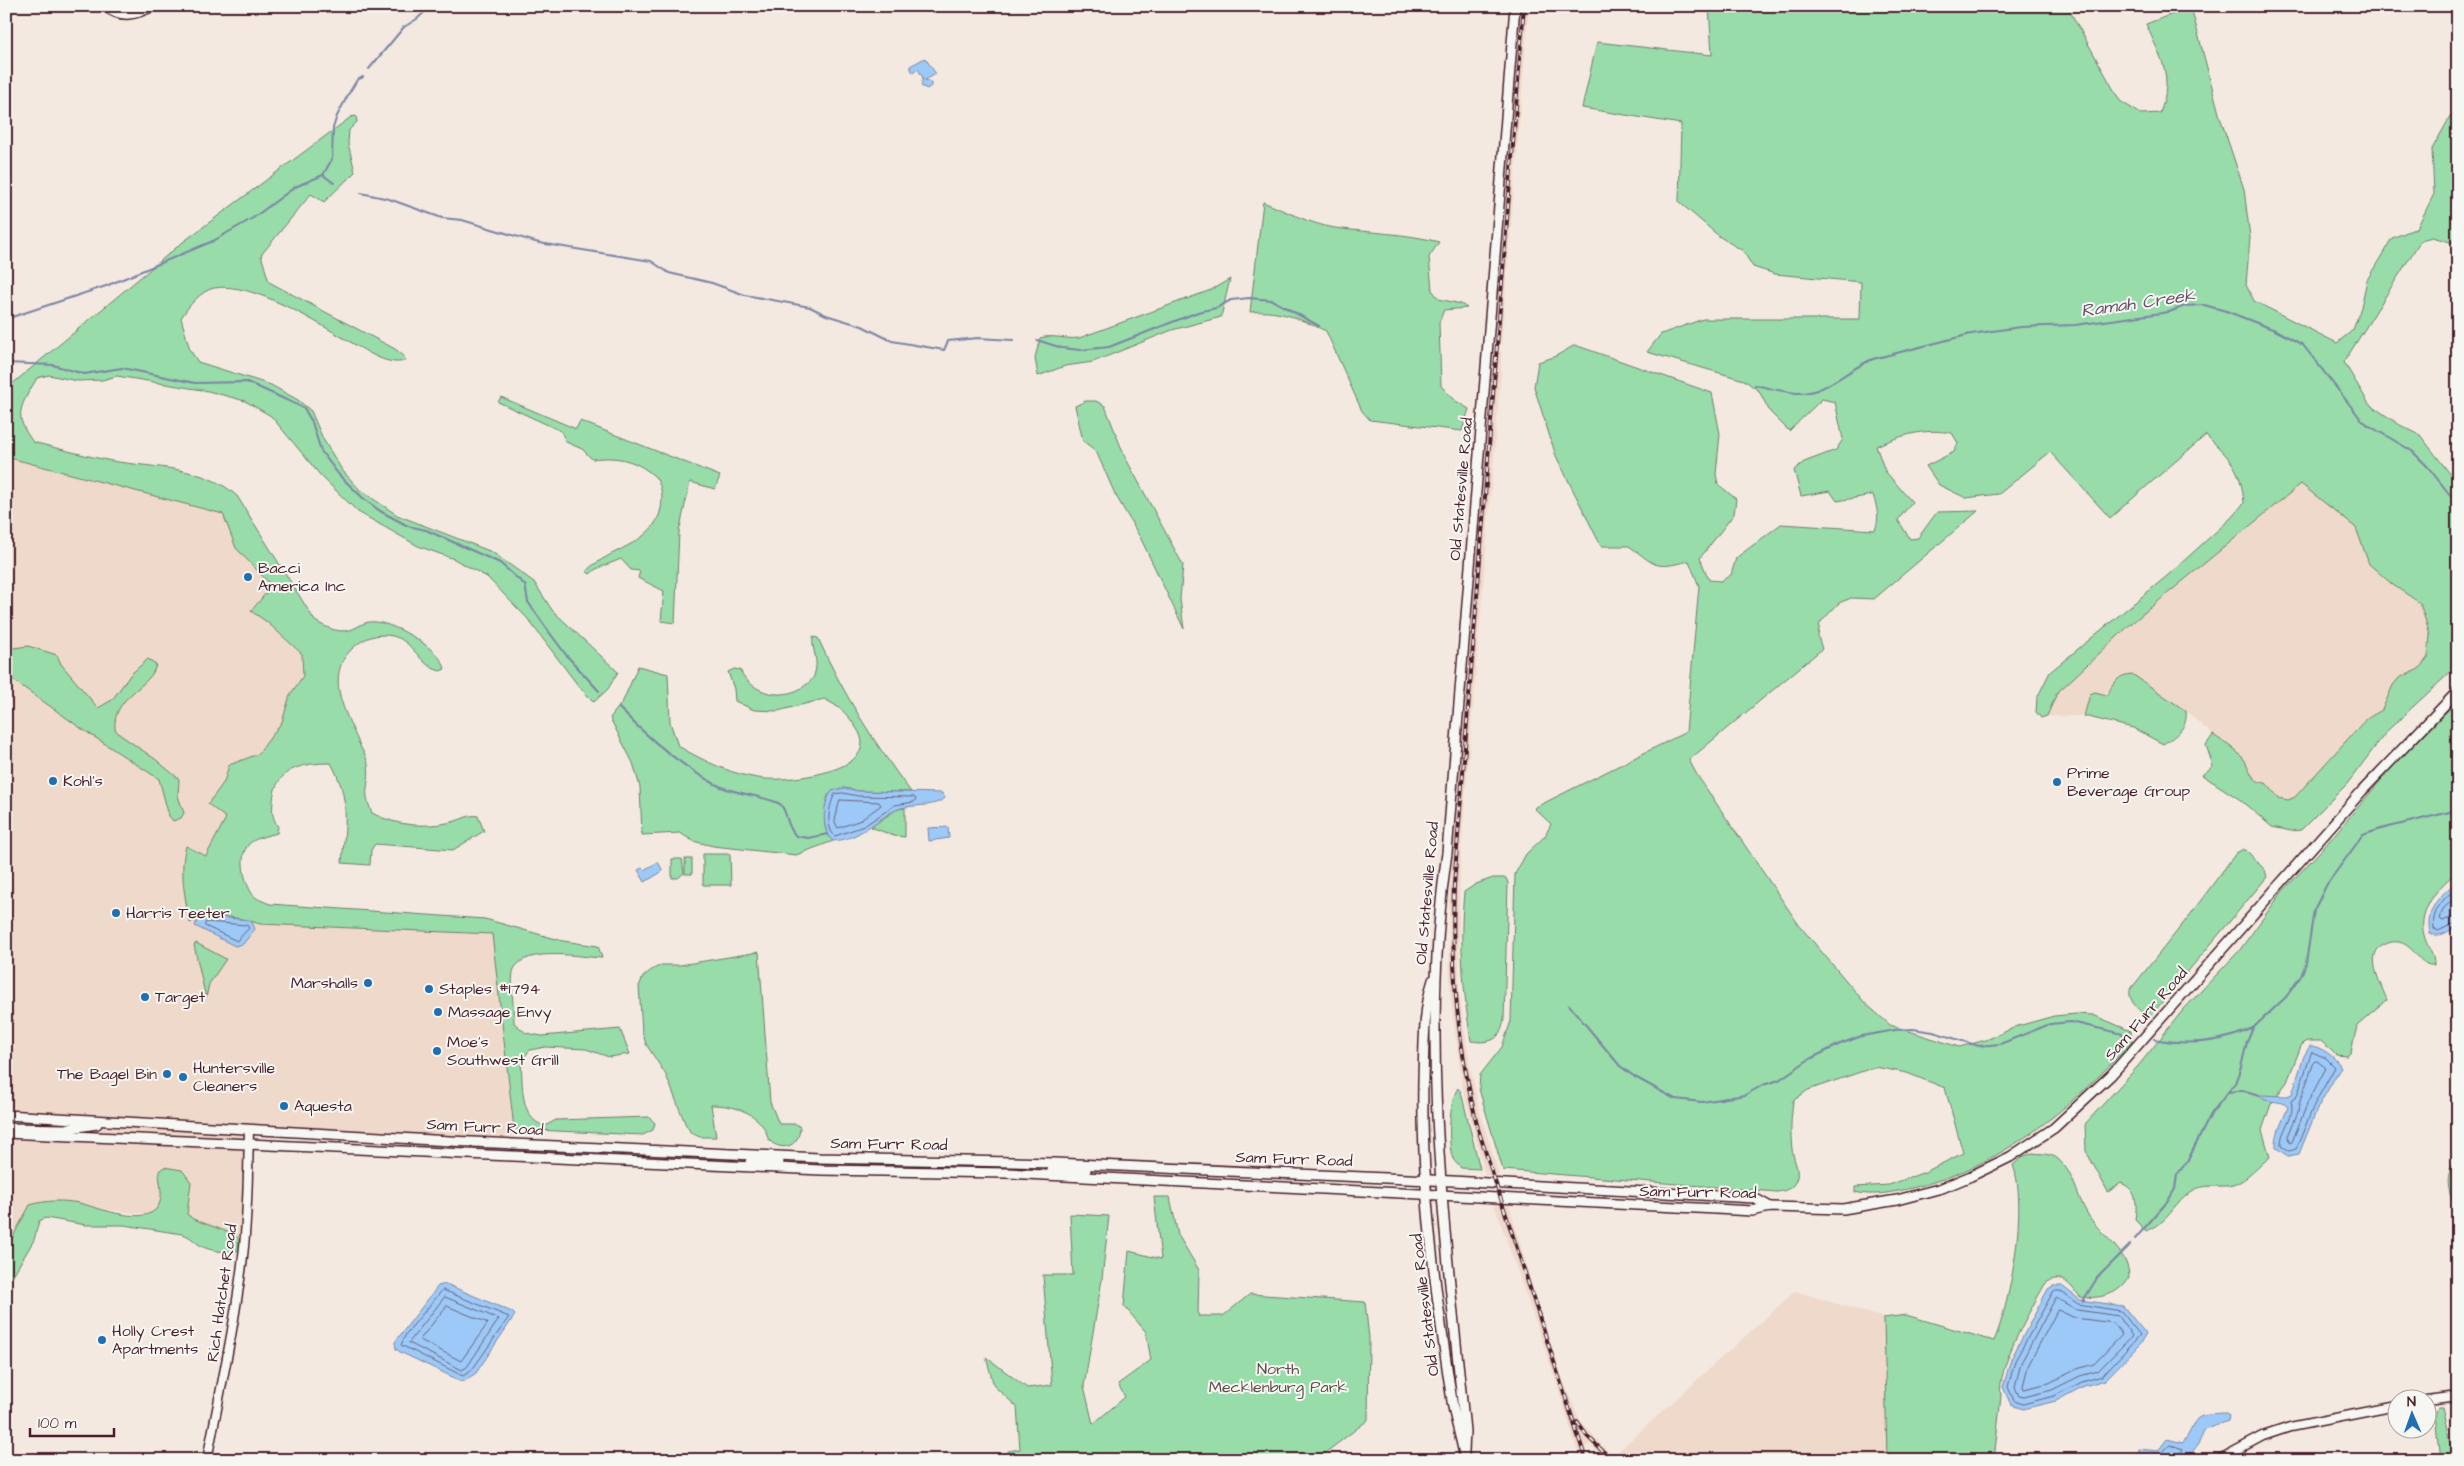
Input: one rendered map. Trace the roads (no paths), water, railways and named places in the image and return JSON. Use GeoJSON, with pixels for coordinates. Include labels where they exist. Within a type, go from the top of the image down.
{"type":"FeatureCollection","features":[{"type":"Feature","properties":{"kind":"main road","name":"Old Statesville Road"},"geometry":{"type":"LineString","coordinates":[[1464,1455],[1465,1431],[1441,1195],[1435,975],[1447,853],[1515,6]]}},
{"type":"Feature","properties":{"kind":"main road","name":"Sam Furr Road"},"geometry":{"type":"LineString","coordinates":[[6,1133],[744,1166],[1007,1173],[1725,1210],[1752,1211],[1770,1207],[1852,1208],[1918,1195],[1961,1180],[1992,1166],[2054,1128],[2111,1075],[2362,791],[2458,691]]}},
{"type":"Feature","properties":{"kind":"main road","name":"Old Statesville Road"},"geometry":{"type":"LineString","coordinates":[[1435,975],[1429,991],[1424,1054],[1426,1179],[1436,1296],[1442,1323],[1456,1425],[1464,1455]]}},
{"type":"Feature","properties":{"kind":"main road","name":"Sam Furr Road"},"geometry":{"type":"LineString","coordinates":[[6,1115],[249,1130],[674,1151],[862,1159],[999,1161],[1426,1179],[1754,1198],[1770,1207]]}},
{"type":"Feature","properties":{"kind":"main road"},"geometry":{"type":"LineString","coordinates":[[6,1129],[22,1127],[65,1129],[105,1122]]}},
{"type":"Feature","properties":{"kind":"main road"},"geometry":{"type":"LineString","coordinates":[[567,1158],[666,1156],[674,1151]]}},
{"type":"Feature","properties":{"kind":"main road"},"geometry":{"type":"LineString","coordinates":[[744,1166],[753,1161],[800,1162],[862,1159]]}},
{"type":"Feature","properties":{"kind":"main road"},"geometry":{"type":"LineString","coordinates":[[1007,1173],[1084,1170],[1091,1168],[1093,1165]]}},
{"type":"Feature","properties":{"kind":"main road"},"geometry":{"type":"LineString","coordinates":[[1442,1323],[1449,1348],[1453,1379],[1461,1389]]}},
{"type":"Feature","properties":{"kind":"street"},"geometry":{"type":"LineString","coordinates":[[105,6],[115,13],[127,16],[154,6]]}},
{"type":"Feature","properties":{"kind":"street","name":"Rich Hatchet Road"},"geometry":{"type":"LineString","coordinates":[[207,1460],[241,1272],[247,1218],[249,1130]]}},
{"type":"Feature","properties":{"kind":"street"},"geometry":{"type":"LineString","coordinates":[[2436,1399],[2458,1396]]}},
{"type":"Feature","properties":{"kind":"street"},"geometry":{"type":"LineString","coordinates":[[2218,1460],[2253,1441],[2290,1427],[2386,1408]]}},
{"type":"Feature","properties":{"kind":"water"},"geometry":{"type":"Polygon","coordinates":[[[925,58],[936,74],[925,80],[931,82],[931,86],[927,89],[921,86],[923,78],[918,69],[913,73],[910,66],[925,58]]]}},
{"type":"Feature","properties":{"kind":"water"},"geometry":{"type":"Polygon","coordinates":[[[844,788],[858,791],[942,793],[945,798],[934,804],[896,810],[852,837],[833,841],[826,830],[824,817],[826,803],[832,791],[844,788]]]}},
{"type":"Feature","properties":{"kind":"water"},"geometry":{"type":"Polygon","coordinates":[[[948,827],[949,838],[929,841],[928,828],[948,827]]]}},
{"type":"Feature","properties":{"kind":"water"},"geometry":{"type":"Polygon","coordinates":[[[658,862],[663,871],[645,882],[638,870],[642,868],[644,870],[658,862]]]}},
{"type":"Feature","properties":{"kind":"water"},"geometry":{"type":"Polygon","coordinates":[[[2458,881],[2458,926],[2441,935],[2434,935],[2430,933],[2429,924],[2435,903],[2458,881]]]}},
{"type":"Feature","properties":{"kind":"water"},"geometry":{"type":"Polygon","coordinates":[[[207,916],[249,920],[255,929],[243,944],[235,946],[195,926],[198,918],[207,916]]]}},
{"type":"Feature","properties":{"kind":"water"},"geometry":{"type":"Polygon","coordinates":[[[2310,1046],[2314,1046],[2327,1053],[2341,1067],[2318,1107],[2299,1154],[2288,1156],[2276,1148],[2276,1143],[2278,1132],[2288,1107],[2285,1104],[2265,1100],[2259,1095],[2287,1096],[2292,1094],[2304,1056],[2310,1046]]]}},
{"type":"Feature","properties":{"kind":"water"},"geometry":{"type":"Polygon","coordinates":[[[446,1284],[512,1312],[515,1315],[476,1373],[463,1382],[396,1349],[395,1342],[438,1286],[446,1284]]]}},
{"type":"Feature","properties":{"kind":"water"},"geometry":{"type":"Polygon","coordinates":[[[2053,1286],[2062,1286],[2080,1300],[2123,1306],[2146,1334],[2142,1342],[2105,1380],[2084,1386],[2056,1401],[2023,1409],[2011,1405],[2003,1387],[2011,1359],[2048,1289],[2053,1286]]]}},
{"type":"Feature","properties":{"kind":"water"},"geometry":{"type":"Polygon","coordinates":[[[2226,1414],[2229,1416],[2228,1421],[2205,1430],[2199,1443],[2185,1457],[2161,1461],[2137,1460],[2139,1449],[2158,1451],[2167,1439],[2183,1443],[2194,1423],[2200,1417],[2226,1414]]]}},
{"type":"Feature","properties":{"kind":"waterway"},"geometry":{"type":"LineString","coordinates":[[369,69],[404,27],[417,19],[431,6]]}},
{"type":"Feature","properties":{"kind":"waterway"},"geometry":{"type":"LineString","coordinates":[[6,319],[106,286],[213,241],[253,218],[295,187],[323,175],[332,159],[333,128],[337,116],[357,80],[363,77]]}},
{"type":"Feature","properties":{"kind":"waterway"},"geometry":{"type":"LineString","coordinates":[[323,175],[334,183]]}},
{"type":"Feature","properties":{"kind":"waterway"},"geometry":{"type":"LineString","coordinates":[[361,193],[389,199],[442,218],[462,220],[539,243],[651,261],[669,273],[712,283],[745,295],[810,307],[826,315],[862,326],[892,341],[944,350],[948,341],[978,338],[1013,340]]}},
{"type":"Feature","properties":{"kind":"waterway"},"geometry":{"type":"LineString","coordinates":[[1037,340],[1062,348],[1080,350],[1109,347],[1198,312],[1216,308],[1231,300],[1249,298],[1272,300],[1319,326]]}},
{"type":"Feature","properties":{"kind":"waterway","name":"Ramah Creek"},"geometry":{"type":"LineString","coordinates":[[1755,385],[1786,392],[1807,392],[1817,390],[1873,359],[1971,334],[2021,327],[2075,325],[2169,312],[2185,306],[2204,305],[2226,311],[2275,330],[2303,345],[2360,418],[2368,425],[2412,451],[2428,467],[2458,505]]}},
{"type":"Feature","properties":{"kind":"waterway"},"geometry":{"type":"LineString","coordinates":[[6,363],[53,365],[84,374],[122,368],[195,383],[247,382],[304,408],[312,422],[321,451],[339,475],[363,498],[380,511],[408,526],[426,530],[500,563],[525,585],[528,602],[567,656],[599,691]]}},
{"type":"Feature","properties":{"kind":"waterway"},"geometry":{"type":"LineString","coordinates":[[619,708],[664,750],[701,776],[723,788],[780,804],[783,807],[792,832],[796,836],[808,838],[828,834]]}},
{"type":"Feature","properties":{"kind":"waterway"},"geometry":{"type":"LineString","coordinates":[[2135,1239],[2168,1201],[2175,1189],[2177,1175],[2188,1160],[2211,1114],[2235,1083],[2253,1028],[2286,997],[2301,976],[2306,963],[2314,910],[2327,884],[2363,835],[2458,810]]}},
{"type":"Feature","properties":{"kind":"waterway"},"geometry":{"type":"LineString","coordinates":[[1569,1005],[1620,1066],[1635,1077],[1675,1099],[1702,1102],[1745,1095],[1763,1085],[1779,1080],[1808,1060],[1840,1044],[1862,1036],[1895,1030],[1913,1029],[1933,1032],[1979,1046],[2000,1044],[2050,1024],[2071,1022],[2132,1036]]}},
{"type":"Feature","properties":{"kind":"waterway"},"geometry":{"type":"LineString","coordinates":[[2154,1039],[2192,1043],[2205,1042],[2229,1037],[2253,1028]]}},
{"type":"Feature","properties":{"kind":"waterway"},"geometry":{"type":"LineString","coordinates":[[2230,1092],[2242,1090],[2259,1095]]}},
{"type":"Feature","properties":{"kind":"waterway"},"geometry":{"type":"LineString","coordinates":[[2083,1301],[2097,1278],[2130,1245]]}},
{"type":"Feature","properties":{"kind":"railway"},"geometry":{"type":"LineString","coordinates":[[1524,6],[1454,885],[1455,978],[1460,1037],[1478,1129],[1586,1460]]}},
{"type":"Feature","properties":{"kind":"railway"},"geometry":{"type":"LineString","coordinates":[[1577,1422],[1587,1436],[1612,1460]]}},
{"type":"Feature","properties":{"kind":"place","name":"Bacci America Inc"},"geometry":{"type":"Point","coordinates":[248,577]}},
{"type":"Feature","properties":{"kind":"place","name":"Kohl's"},"geometry":{"type":"Point","coordinates":[53,781]}},
{"type":"Feature","properties":{"kind":"place","name":"Prime Beverage Group"},"geometry":{"type":"Point","coordinates":[2057,782]}},
{"type":"Feature","properties":{"kind":"place","name":"Harris Teeter"},"geometry":{"type":"Point","coordinates":[116,913]}},
{"type":"Feature","properties":{"kind":"place","name":"Marshalls"},"geometry":{"type":"Point","coordinates":[368,983]}},
{"type":"Feature","properties":{"kind":"place","name":"Staples #1794"},"geometry":{"type":"Point","coordinates":[429,989]}},
{"type":"Feature","properties":{"kind":"place","name":"Target"},"geometry":{"type":"Point","coordinates":[145,997]}},
{"type":"Feature","properties":{"kind":"place","name":"Massage Envy"},"geometry":{"type":"Point","coordinates":[438,1012]}},
{"type":"Feature","properties":{"kind":"place","name":"Moe's Southwest Grill"},"geometry":{"type":"Point","coordinates":[437,1051]}},
{"type":"Feature","properties":{"kind":"place","name":"The Bagel Bin"},"geometry":{"type":"Point","coordinates":[167,1074]}},
{"type":"Feature","properties":{"kind":"place","name":"Huntersville Cleaners"},"geometry":{"type":"Point","coordinates":[183,1077]}},
{"type":"Feature","properties":{"kind":"place","name":"Aquesta"},"geometry":{"type":"Point","coordinates":[284,1106]}},
{"type":"Feature","properties":{"kind":"place","name":"Holly Crest Apartments"},"geometry":{"type":"Point","coordinates":[102,1340]}},
{"type":"Feature","properties":{"kind":"park label","name":"North Mecklenburg Park"},"geometry":{"type":"Point","coordinates":[1278,1378]}}]}
